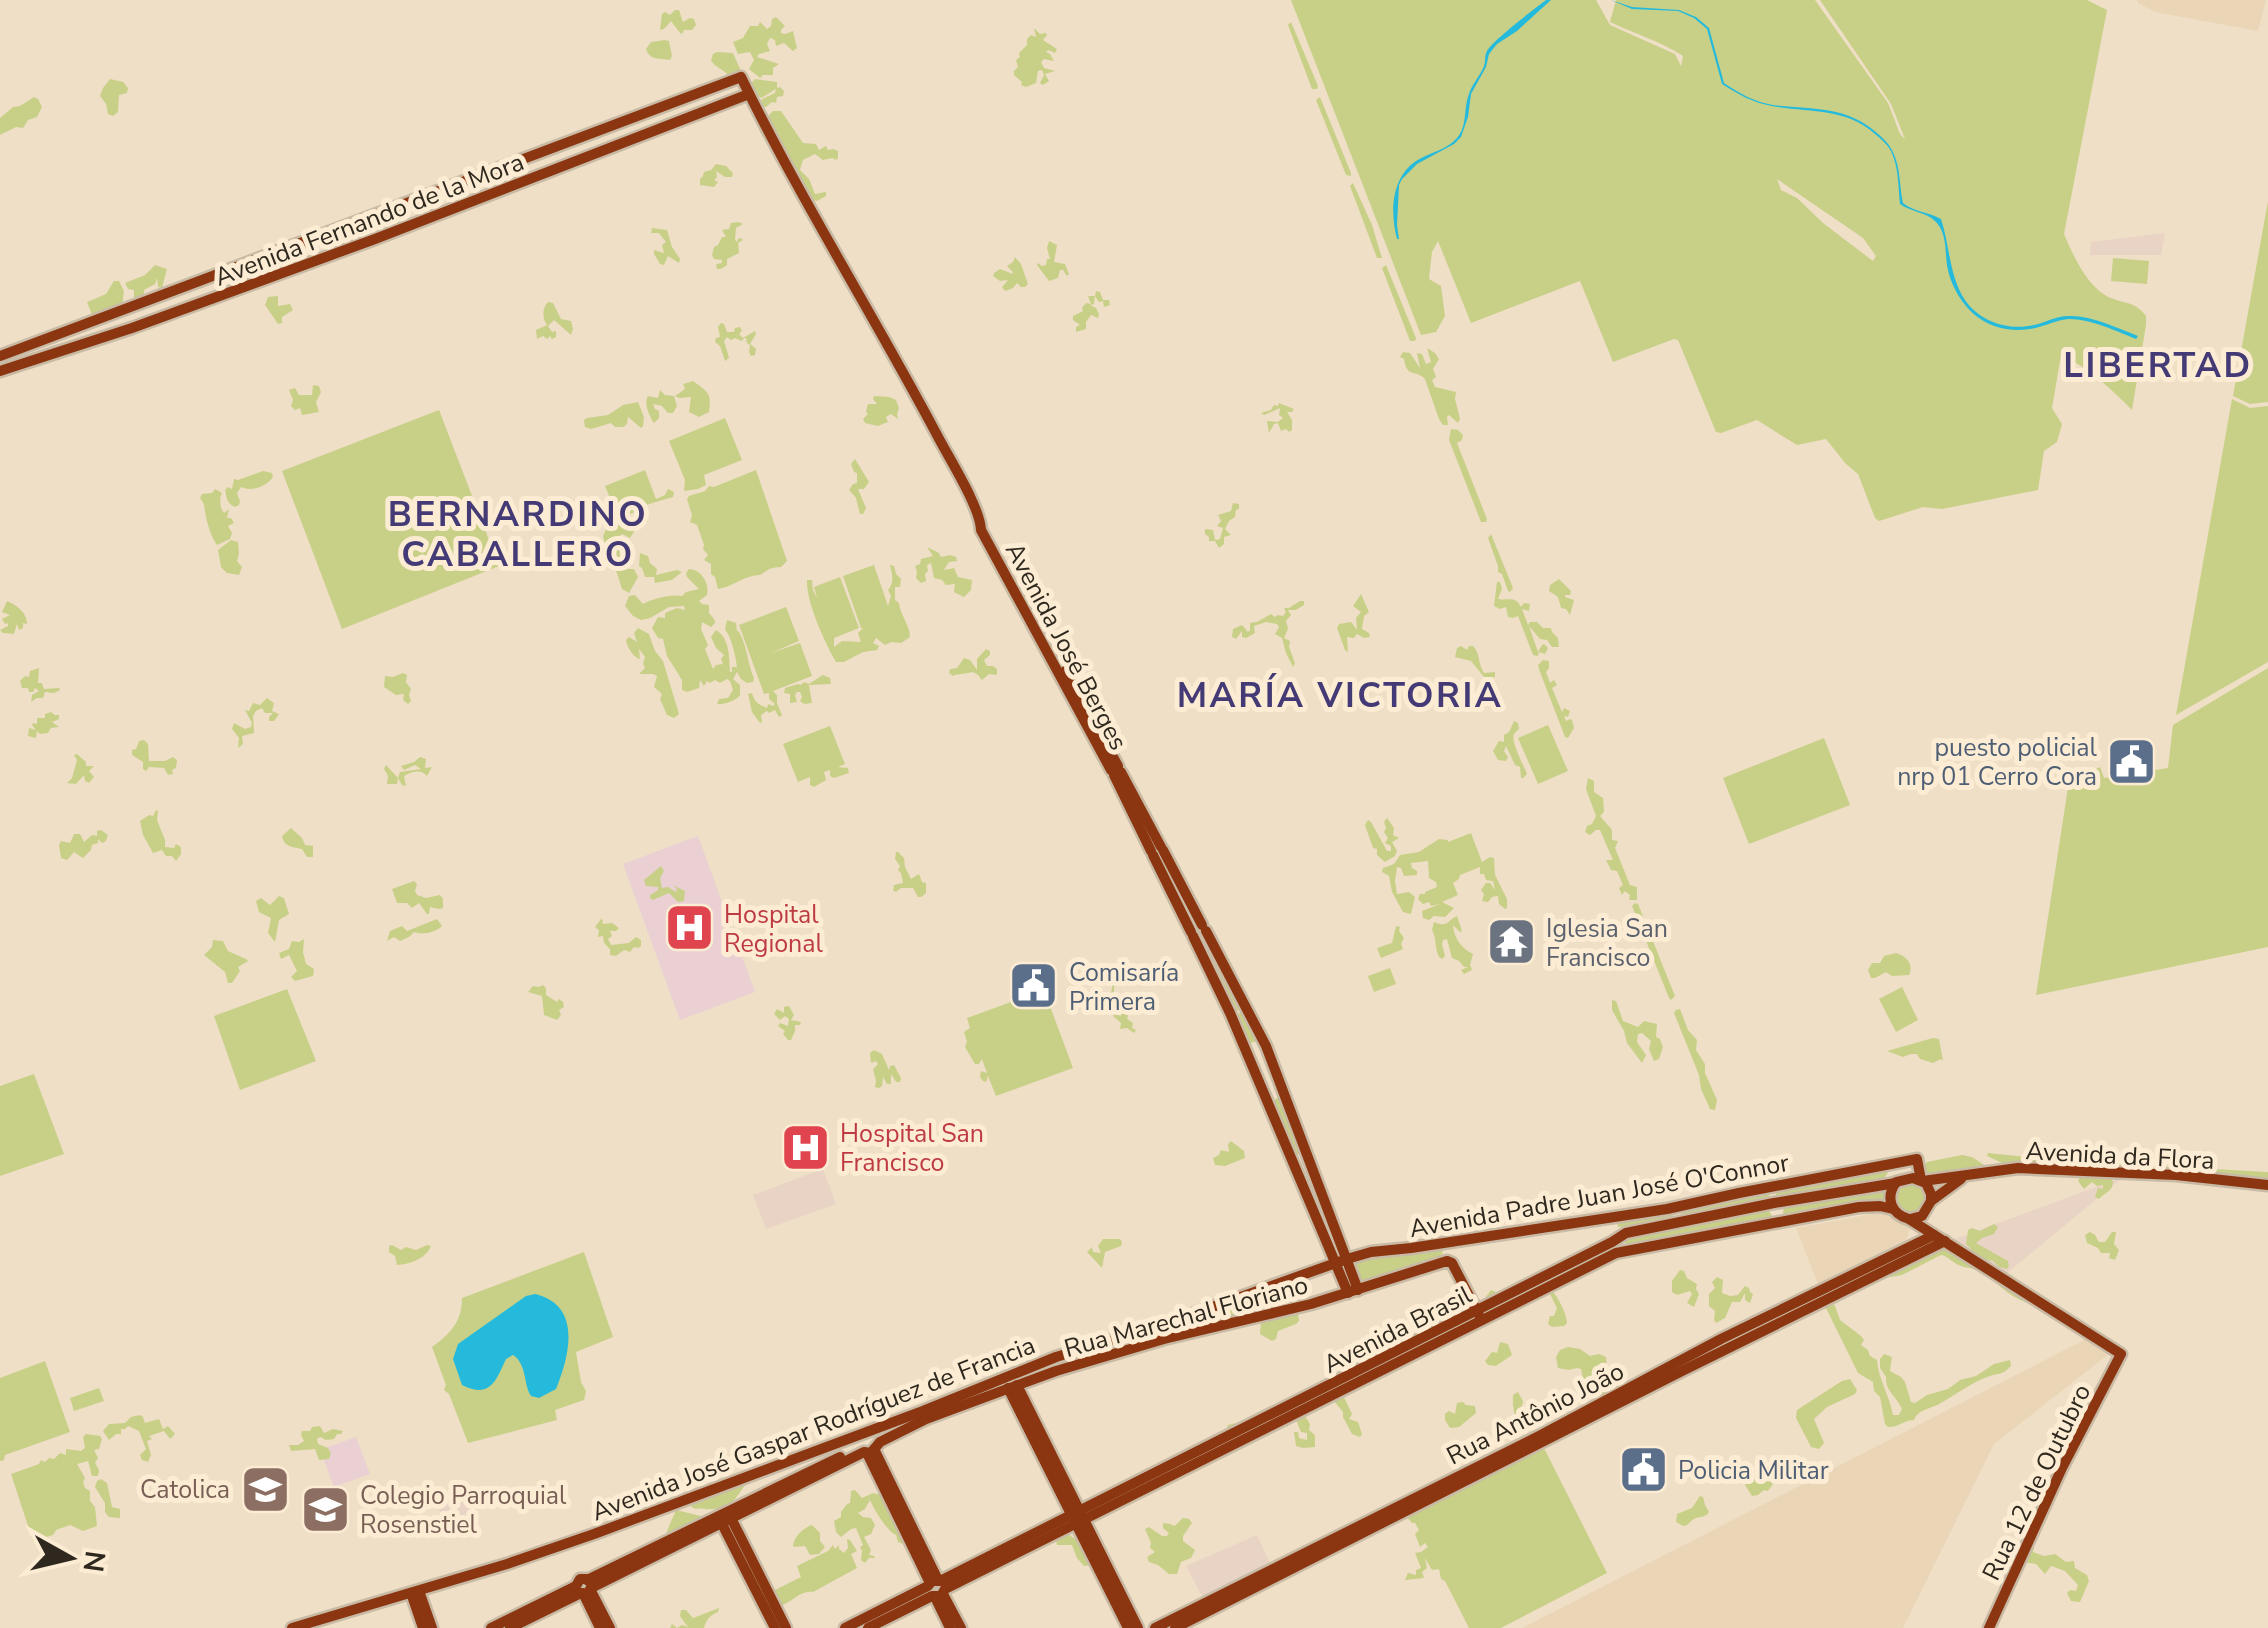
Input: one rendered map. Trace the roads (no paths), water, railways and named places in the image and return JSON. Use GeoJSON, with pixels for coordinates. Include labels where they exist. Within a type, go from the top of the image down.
{"type":"FeatureCollection","features":[{"type":"Feature","properties":{"kind":"main road","name":"Avenida Fernando de la Mora"},"geometry":{"type":"LineString","coordinates":[[0,356],[742,77],[750,94],[376,239],[0,372]]}},
{"type":"Feature","properties":{"kind":"main road","name":"Avenida José Berges"},"geometry":{"type":"LineString","coordinates":[[750,94],[904,374],[981,523],[981,530],[1266,1046],[1341,1261]]}},
{"type":"Feature","properties":{"kind":"main road","name":"Avenida José Berges"},"geometry":{"type":"LineString","coordinates":[[1157,851],[1353,1291]]}},
{"type":"Feature","properties":{"kind":"main road"},"geometry":{"type":"LineString","coordinates":[[1192,934],[1195,925],[1204,928]]}},
{"type":"Feature","properties":{"kind":"main road","name":"Avenida Padre Juan José O'Connor"},"geometry":{"type":"LineString","coordinates":[[1341,1261],[1372,1252],[1667,1210],[1917,1160],[1922,1180]]}},
{"type":"Feature","properties":{"kind":"main road"},"geometry":{"type":"LineString","coordinates":[[1892,1164],[1896,1183],[1890,1195],[1893,1209],[1939,1238]]}},
{"type":"Feature","properties":{"kind":"main road","name":"Avenida da Flora"},"geometry":{"type":"LineString","coordinates":[[1922,1180],[2018,1168],[2176,1175],[2268,1185]]}},
{"type":"Feature","properties":{"kind":"main road","name":"Avenida da Flora"},"geometry":{"type":"LineString","coordinates":[[1930,1205],[1969,1174]]}},
{"type":"Feature","properties":{"kind":"main road"},"geometry":{"type":"LineString","coordinates":[[1896,1183],[1908,1178],[1922,1180],[1930,1188],[1930,1205],[1939,1238]]}},
{"type":"Feature","properties":{"kind":"main road","name":"Avenida Brasil"},"geometry":{"type":"LineString","coordinates":[[1479,1315],[1626,1232],[1896,1183]]}},
{"type":"Feature","properties":{"kind":"main road"},"geometry":{"type":"LineString","coordinates":[[1909,1219],[1922,1216],[1930,1205]]}},
{"type":"Feature","properties":{"kind":"main road","name":"Avenida Brasil"},"geometry":{"type":"LineString","coordinates":[[845,1628],[936,1588],[1479,1315],[1616,1252],[1860,1207],[1893,1209]]}},
{"type":"Feature","properties":{"kind":"main road"},"geometry":{"type":"LineString","coordinates":[[1667,1210],[1687,1220]]}},
{"type":"Feature","properties":{"kind":"main road","name":"Rua Antônio João"},"geometry":{"type":"LineString","coordinates":[[1154,1628],[1179,1623],[1541,1435],[1939,1238]]}},
{"type":"Feature","properties":{"kind":"main road","name":"Rua 12 de Outubro"},"geometry":{"type":"LineString","coordinates":[[1939,1238],[2121,1354],[2062,1468],[1989,1628]]}},
{"type":"Feature","properties":{"kind":"main road","name":"Avenida José Gaspar Rodríguez de Francia"},"geometry":{"type":"LineString","coordinates":[[292,1628],[504,1565],[923,1412],[1033,1365],[1158,1326],[1341,1261]]}},
{"type":"Feature","properties":{"kind":"main road","name":"Rua Marechal Floriano"},"geometry":{"type":"LineString","coordinates":[[585,1588],[926,1419],[1013,1386],[1164,1339],[1353,1291],[1450,1261],[1479,1315]]}},
{"type":"Feature","properties":{"kind":"main road"},"geometry":{"type":"LineString","coordinates":[[1013,1386],[1116,1595],[1128,1628]]}},
{"type":"Feature","properties":{"kind":"main road"},"geometry":{"type":"LineString","coordinates":[[871,1448],[936,1588],[962,1628]]}},
{"type":"Feature","properties":{"kind":"main road"},"geometry":{"type":"LineString","coordinates":[[725,1517],[775,1628]]}},
{"type":"Feature","properties":{"kind":"main road"},"geometry":{"type":"LineString","coordinates":[[725,1517],[786,1628]]}},
{"type":"Feature","properties":{"kind":"main road"},"geometry":{"type":"LineString","coordinates":[[491,1628],[585,1588]]}},
{"type":"Feature","properties":{"kind":"main road"},"geometry":{"type":"LineString","coordinates":[[510,1628],[585,1588]]}},
{"type":"Feature","properties":{"kind":"main road"},"geometry":{"type":"LineString","coordinates":[[585,1588],[600,1628]]}},
{"type":"Feature","properties":{"kind":"main road"},"geometry":{"type":"LineString","coordinates":[[585,1588],[610,1628]]}},
{"type":"Feature","properties":{"kind":"main road"},"geometry":{"type":"LineString","coordinates":[[936,1588],[950,1628]]}},
{"type":"Feature","properties":{"kind":"main road","name":"Avenida Brasil"},"geometry":{"type":"LineString","coordinates":[[868,1628],[936,1588]]}},
{"type":"Feature","properties":{"kind":"main road"},"geometry":{"type":"LineString","coordinates":[[415,1592],[428,1627]]}},
{"type":"Feature","properties":{"kind":"main road"},"geometry":{"type":"LineString","coordinates":[[1116,1595],[1138,1628]]}},
{"type":"Feature","properties":{"kind":"water"},"geometry":{"type":"Polygon","coordinates":[[[1546,0],[1551,0],[1489,54],[1471,94],[1461,137],[1417,164],[1402,179],[1397,239],[1393,207],[1401,177],[1416,161],[1457,138],[1463,128],[1469,94],[1490,46],[1546,0]]]}},
{"type":"Feature","properties":{"kind":"water"},"geometry":{"type":"Polygon","coordinates":[[[1611,0],[1632,7],[1679,10],[1696,17],[1709,28],[1724,83],[1747,97],[1773,105],[1840,113],[1865,124],[1879,135],[1895,156],[1903,203],[1941,219],[1956,281],[1965,300],[1979,314],[2015,327],[2079,317],[2138,336],[2136,339],[2103,326],[2069,319],[2023,330],[1985,322],[1968,308],[1954,288],[1939,225],[1900,204],[1894,157],[1879,138],[1863,125],[1839,115],[1765,105],[1740,95],[1722,84],[1707,29],[1694,18],[1678,11],[1632,9],[1611,0]]]}},
{"type":"Feature","properties":{"kind":"water"},"geometry":{"type":"Polygon","coordinates":[[[535,1294],[550,1300],[566,1320],[568,1347],[556,1389],[539,1398],[531,1396],[521,1363],[513,1355],[486,1389],[462,1385],[453,1359],[458,1344],[526,1296],[535,1294]]]}},
{"type":"Feature","properties":{"kind":"place","name":"puesto policial nrp 01 Cerro Cora"},"geometry":{"type":"Point","coordinates":[2132,761]}},
{"type":"Feature","properties":{"kind":"place","name":"Hospital Regional"},"geometry":{"type":"Point","coordinates":[689,928]}},
{"type":"Feature","properties":{"kind":"place","name":"Iglesia San Francisco"},"geometry":{"type":"Point","coordinates":[1511,942]}},
{"type":"Feature","properties":{"kind":"place","name":"Comisaría Primera"},"geometry":{"type":"Point","coordinates":[1034,986]}},
{"type":"Feature","properties":{"kind":"place","name":"Hospital San Francisco"},"geometry":{"type":"Point","coordinates":[805,1147]}},
{"type":"Feature","properties":{"kind":"place","name":"Policia Militar"},"geometry":{"type":"Point","coordinates":[1643,1470]}},
{"type":"Feature","properties":{"kind":"place","name":"Catolica"},"geometry":{"type":"Point","coordinates":[265,1489]}},
{"type":"Feature","properties":{"kind":"place","name":"Colegio Parroquial Rosenstiel"},"geometry":{"type":"Point","coordinates":[325,1509]}},
{"type":"Feature","properties":{"kind":"district","name":"LIBERTAD"},"geometry":{"type":"Point","coordinates":[2158,365]}},
{"type":"Feature","properties":{"kind":"district","name":"BERNARDINO CABALLERO"},"geometry":{"type":"Point","coordinates":[518,534]}},
{"type":"Feature","properties":{"kind":"district","name":"MARÍA VICTORIA"},"geometry":{"type":"Point","coordinates":[1340,695]}}]}
